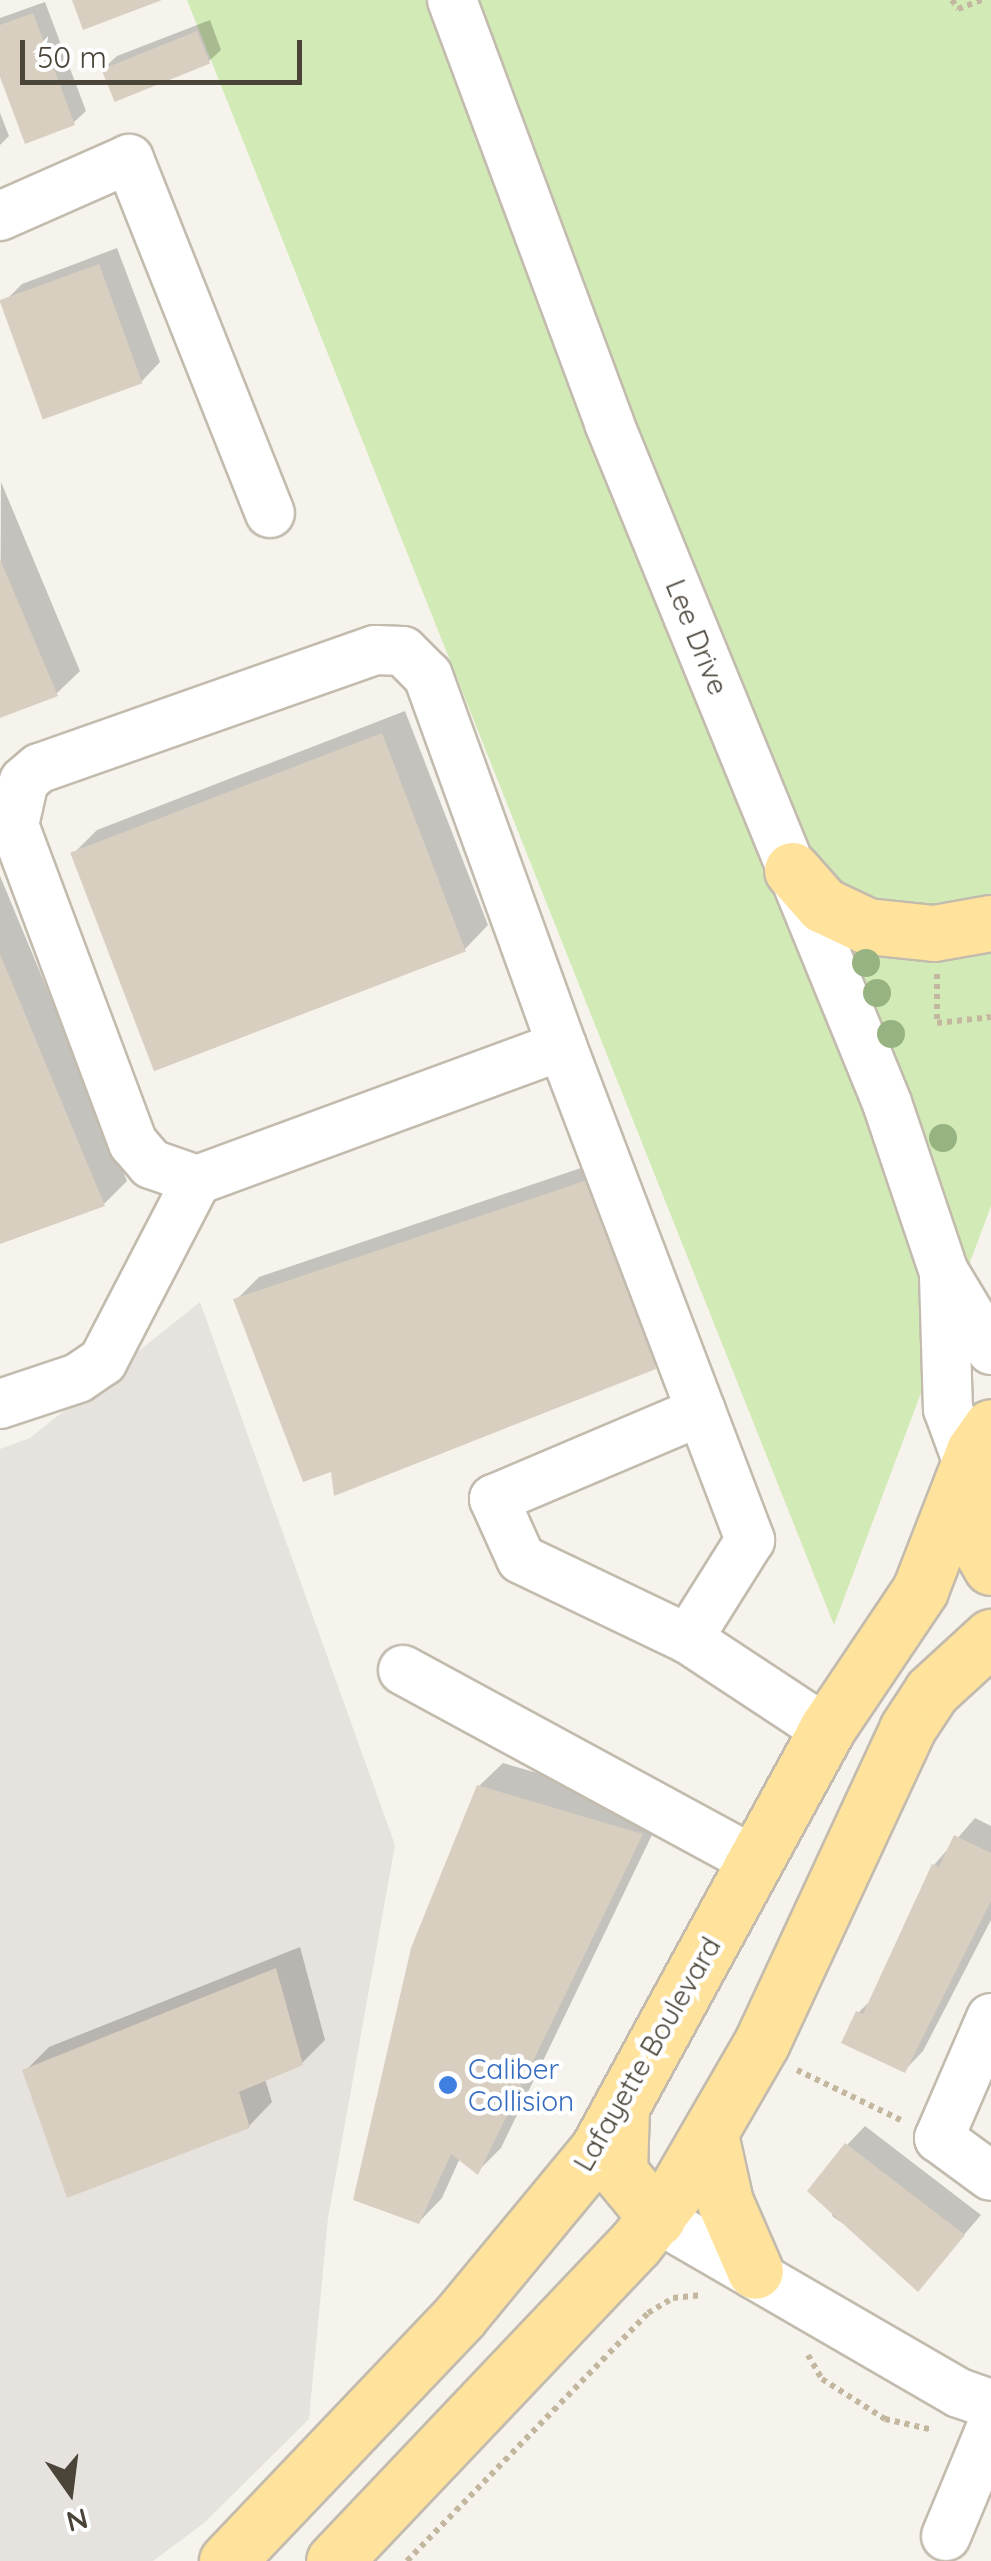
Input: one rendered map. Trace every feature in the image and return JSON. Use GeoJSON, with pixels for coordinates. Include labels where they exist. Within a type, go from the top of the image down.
{"type":"FeatureCollection","features":[{"type":"Feature","properties":{"kind":"main road"},"geometry":{"type":"LineString","coordinates":[[792,870],[834,912],[887,931],[934,933],[991,923]]}},
{"type":"Feature","properties":{"kind":"main road"},"geometry":{"type":"LineString","coordinates":[[975,1456],[968,1527],[991,1567]]}},
{"type":"Feature","properties":{"kind":"main road","name":"Lafayette Boulevard"},"geometry":{"type":"LineString","coordinates":[[228,2561],[460,2316],[582,2172],[757,1862],[826,1730],[920,1590],[975,1456]]}},
{"type":"Feature","properties":{"kind":"main road"},"geometry":{"type":"LineString","coordinates":[[334,2561],[657,2218],[711,2139],[908,1729],[932,1691],[991,1637]]}},
{"type":"Feature","properties":{"kind":"main road"},"geometry":{"type":"LineString","coordinates":[[621,2108],[619,2172],[657,2218]]}},
{"type":"Feature","properties":{"kind":"main road"},"geometry":{"type":"LineString","coordinates":[[711,2139],[726,2202],[736,2286]]}},
{"type":"Feature","properties":{"kind":"street","name":"Lee Drive"},"geometry":{"type":"LineString","coordinates":[[452,0],[609,423],[887,1103],[944,1272]]}},
{"type":"Feature","properties":{"kind":"street"},"geometry":{"type":"LineString","coordinates":[[0,216],[129,159],[270,513]]}},
{"type":"Feature","properties":{"kind":"street"},"geometry":{"type":"LineString","coordinates":[[562,1046],[197,1180],[151,1164],[134,1143],[14,826],[24,782],[40,768],[375,650],[402,651],[428,676],[562,1046],[750,1540],[688,1639]]}},
{"type":"Feature","properties":{"kind":"street"},"geometry":{"type":"LineString","coordinates":[[0,1404],[78,1378],[103,1361],[197,1180]]}},
{"type":"Feature","properties":{"kind":"street"},"geometry":{"type":"LineString","coordinates":[[944,1272],[991,1350]]}},
{"type":"Feature","properties":{"kind":"street"},"geometry":{"type":"LineString","coordinates":[[944,1272],[948,1409],[975,1456]]}},
{"type":"Feature","properties":{"kind":"street"},"geometry":{"type":"LineString","coordinates":[[701,1411],[494,1499],[521,1559],[688,1639],[826,1730]]}},
{"type":"Feature","properties":{"kind":"street"},"geometry":{"type":"LineString","coordinates":[[403,1670],[757,1862]]}},
{"type":"Feature","properties":{"kind":"street"},"geometry":{"type":"LineString","coordinates":[[991,2018],[939,2138],[991,2176]]}},
{"type":"Feature","properties":{"kind":"street"},"geometry":{"type":"LineString","coordinates":[[657,2218],[736,2286],[991,2404]]}},
{"type":"Feature","properties":{"kind":"street"},"geometry":{"type":"LineString","coordinates":[[946,2536],[970,2432]]}},
{"type":"Feature","properties":{"kind":"path"},"geometry":{"type":"LineString","coordinates":[[952,0],[958,9],[982,0]]}},
{"type":"Feature","properties":{"kind":"path"},"geometry":{"type":"LineString","coordinates":[[934,933],[937,1023],[991,1017]]}},
{"type":"Feature","properties":{"kind":"path"},"geometry":{"type":"LineString","coordinates":[[792,2068],[867,2103]]}},
{"type":"Feature","properties":{"kind":"path"},"geometry":{"type":"LineString","coordinates":[[408,2561],[648,2313],[689,2295],[736,2286]]}},
{"type":"Feature","properties":{"kind":"path"},"geometry":{"type":"LineString","coordinates":[[794,2347],[809,2356],[822,2380],[885,2420],[970,2432]]}},
{"type":"Feature","properties":{"kind":"shaded area"},"geometry":{"type":"Polygon","coordinates":[[[200,1302],[395,1845],[328,2218],[309,2419],[204,2523],[153,2561],[0,2561],[0,1449],[30,1438],[200,1302]]]}},
{"type":"Feature","properties":{"kind":"green space"},"geometry":{"type":"Polygon","coordinates":[[[187,0],[991,0],[991,1206],[834,1625],[187,0]]]}},
{"type":"Feature","properties":{"kind":"building"},"geometry":{"type":"Polygon","coordinates":[[[72,0],[162,0],[83,30],[72,0]]]}},
{"type":"Feature","properties":{"kind":"building"},"geometry":{"type":"Polygon","coordinates":[[[33,13],[75,125],[25,144],[0,77],[0,25],[33,13]]]}},
{"type":"Feature","properties":{"kind":"building"},"geometry":{"type":"Polygon","coordinates":[[[197,31],[210,63],[115,102],[102,70],[197,31]]]}},
{"type":"Feature","properties":{"kind":"building"},"geometry":{"type":"Polygon","coordinates":[[[99,264],[142,383],[43,420],[0,300],[99,264]]]}},
{"type":"Feature","properties":{"kind":"building"},"geometry":{"type":"Polygon","coordinates":[[[0,559],[58,696],[0,718],[0,559]]]}},
{"type":"Feature","properties":{"kind":"building"},"geometry":{"type":"Polygon","coordinates":[[[382,733],[466,951],[154,1071],[70,853],[382,733]]]}},
{"type":"Feature","properties":{"kind":"building"},"geometry":{"type":"Polygon","coordinates":[[[0,954],[105,1206],[0,1244],[0,954]]]}},
{"type":"Feature","properties":{"kind":"building"},"geometry":{"type":"Polygon","coordinates":[[[602,1175],[656,1369],[334,1496],[331,1472],[303,1482],[233,1299],[602,1175]]]}},
{"type":"Feature","properties":{"kind":"building"},"geometry":{"type":"Polygon","coordinates":[[[477,1785],[643,1834],[478,2175],[451,2154],[419,2224],[353,2200],[411,1948],[477,1785]]]}},
{"type":"Feature","properties":{"kind":"building"},"geometry":{"type":"Polygon","coordinates":[[[954,1835],[991,1853],[991,1901],[905,2073],[841,2043],[856,2011],[863,2014],[932,1864],[939,1867],[954,1835]]]}},
{"type":"Feature","properties":{"kind":"building"},"geometry":{"type":"Polygon","coordinates":[[[276,1968],[303,2065],[239,2092],[250,2128],[67,2198],[22,2070],[276,1968]]]}},
{"type":"Feature","properties":{"kind":"building"},"geometry":{"type":"Polygon","coordinates":[[[845,2143],[965,2235],[918,2292],[807,2191],[845,2143]]]}},
{"type":"Feature","properties":{"kind":"place","name":"Caliber Collision"},"geometry":{"type":"Point","coordinates":[448,2085]}}]}
